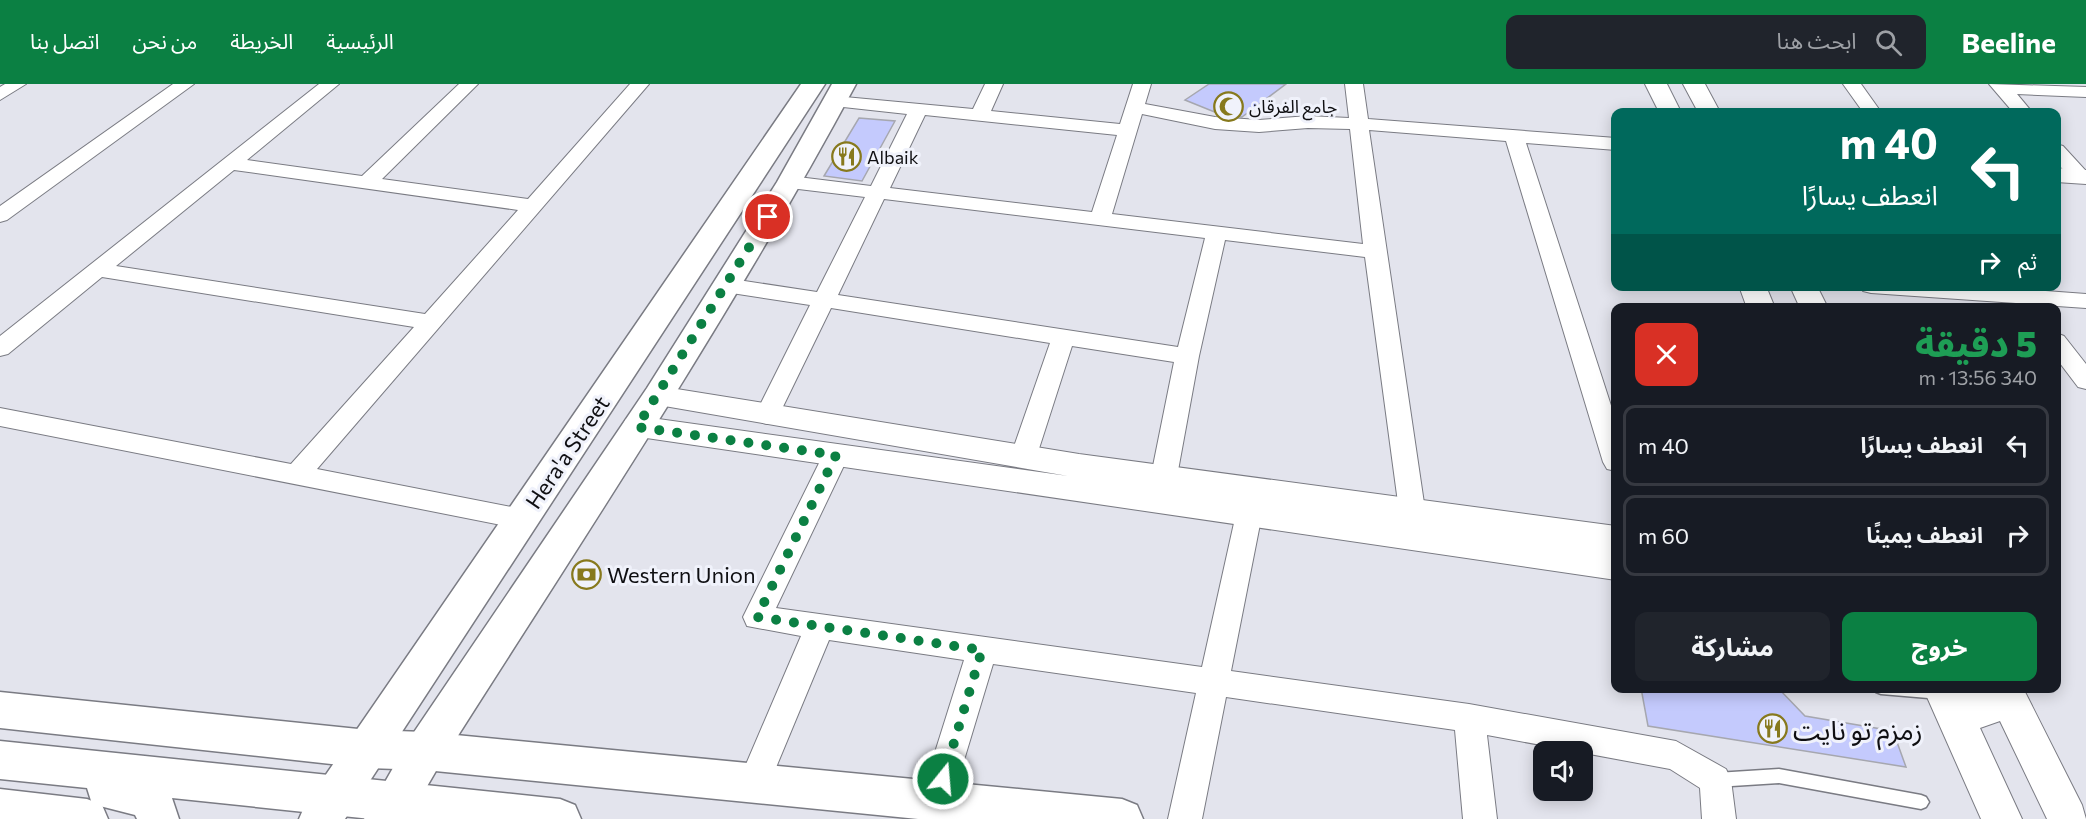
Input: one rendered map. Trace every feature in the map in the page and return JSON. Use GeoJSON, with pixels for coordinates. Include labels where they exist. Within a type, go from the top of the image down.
{"type":"FeatureCollection","features":[{"type":"Feature","properties":{"kind":"main road","name":"Hera'a Street"},"geometry":{"type":"LineString","coordinates":[[391,810],[425,751],[658,396],[790,182],[830,90]]}},
{"type":"Feature","properties":{"kind":"main road","name":"Hera'a Street"},"geometry":{"type":"LineString","coordinates":[[329,806],[522,519],[830,90]]}},
{"type":"Feature","properties":{"kind":"main road"},"geometry":{"type":"LineString","coordinates":[[0,710],[368,749],[425,751],[936,800],[1095,818]]}},
{"type":"Feature","properties":{"kind":"main road"},"geometry":{"type":"LineString","coordinates":[[0,760],[329,806],[560,819]]}},
{"type":"Feature","properties":{"kind":"main road"},"geometry":{"type":"LineString","coordinates":[[0,771],[151,798],[158,819]]}},
{"type":"Feature","properties":{"kind":"main road"},"geometry":{"type":"LineString","coordinates":[[0,809],[87,819]]}},
{"type":"Feature","properties":{"kind":"street"},"geometry":{"type":"LineString","coordinates":[[0,94],[17,84]]}},
{"type":"Feature","properties":{"kind":"street"},"geometry":{"type":"LineString","coordinates":[[0,216],[185,84]]}},
{"type":"Feature","properties":{"kind":"street"},"geometry":{"type":"LineString","coordinates":[[0,348],[330,84]]}},
{"type":"Feature","properties":{"kind":"street"},"geometry":{"type":"LineString","coordinates":[[366,183],[469,84]]}},
{"type":"Feature","properties":{"kind":"street"},"geometry":{"type":"LineString","coordinates":[[297,475],[640,84]]}},
{"type":"Feature","properties":{"kind":"street"},"geometry":{"type":"LineString","coordinates":[[980,115],[994,84]]}},
{"type":"Feature","properties":{"kind":"street"},"geometry":{"type":"LineString","coordinates":[[1100,220],[1142,84]]}},
{"type":"Feature","properties":{"kind":"street"},"geometry":{"type":"LineString","coordinates":[[1354,84],[1375,252],[1412,510]]}},
{"type":"Feature","properties":{"kind":"street"},"geometry":{"type":"LineString","coordinates":[[1656,84],[1668,108]]}},
{"type":"Feature","properties":{"kind":"street"},"geometry":{"type":"LineString","coordinates":[[1694,84],[1707,108]]}},
{"type":"Feature","properties":{"kind":"street"},"geometry":{"type":"LineString","coordinates":[[1852,84],[1869,108]]}},
{"type":"Feature","properties":{"kind":"street"},"geometry":{"type":"LineString","coordinates":[[1999,86],[2086,92]]}},
{"type":"Feature","properties":{"kind":"street"},"geometry":{"type":"LineString","coordinates":[[1999,86],[2019,108]]}},
{"type":"Feature","properties":{"kind":"street"},"geometry":{"type":"LineString","coordinates":[[830,90],[919,109],[1128,130]]}},
{"type":"Feature","properties":{"kind":"street"},"geometry":{"type":"LineString","coordinates":[[1135,107],[1215,123],[1259,126],[1308,122],[1359,124],[1611,144]]}},
{"type":"Feature","properties":{"kind":"street"},"geometry":{"type":"LineString","coordinates":[[767,415],[919,109]]}},
{"type":"Feature","properties":{"kind":"street"},"geometry":{"type":"LineString","coordinates":[[1514,136],[1611,446]]}},
{"type":"Feature","properties":{"kind":"street"},"geometry":{"type":"LineString","coordinates":[[2061,157],[2077,181],[2061,192]]}},
{"type":"Feature","properties":{"kind":"street"},"geometry":{"type":"LineString","coordinates":[[230,164],[534,206]]}},
{"type":"Feature","properties":{"kind":"street"},"geometry":{"type":"LineString","coordinates":[[790,182],[1375,252]]}},
{"type":"Feature","properties":{"kind":"street"},"geometry":{"type":"LineString","coordinates":[[1164,476],[1187,356],[1216,234]]}},
{"type":"Feature","properties":{"kind":"street"},"geometry":{"type":"LineString","coordinates":[[98,270],[430,322]]}},
{"type":"Feature","properties":{"kind":"street"},"geometry":{"type":"LineString","coordinates":[[725,285],[823,302],[1187,356]]}},
{"type":"Feature","properties":{"kind":"street"},"geometry":{"type":"LineString","coordinates":[[1920,291],[2027,302],[2086,301]]}},
{"type":"Feature","properties":{"kind":"street"},"geometry":{"type":"LineString","coordinates":[[1023,458],[1064,336]]}},
{"type":"Feature","properties":{"kind":"street"},"geometry":{"type":"LineString","coordinates":[[2061,348],[2086,381]]}},
{"type":"Feature","properties":{"kind":"street"},"geometry":{"type":"LineString","coordinates":[[658,396],[1023,458],[1078,478],[1164,476],[1611,538]]}},
{"type":"Feature","properties":{"kind":"street"},"geometry":{"type":"LineString","coordinates":[[0,417],[522,519]]}},
{"type":"Feature","properties":{"kind":"street"},"geometry":{"type":"LineString","coordinates":[[637,427],[836,455],[1078,478],[1249,514],[1611,565]]}},
{"type":"Feature","properties":{"kind":"street"},"geometry":{"type":"LineString","coordinates":[[836,455],[757,617],[1469,718],[1676,756],[1715,780],[1719,819]]}},
{"type":"Feature","properties":{"kind":"street"},"geometry":{"type":"LineString","coordinates":[[1185,819],[1249,514]]}},
{"type":"Feature","properties":{"kind":"street"},"geometry":{"type":"LineString","coordinates":[[754,783],[820,627]]}},
{"type":"Feature","properties":{"kind":"street"},"geometry":{"type":"LineString","coordinates":[[936,800],[982,650]]}},
{"type":"Feature","properties":{"kind":"street"},"geometry":{"type":"LineString","coordinates":[[1944,693],[2002,819]]}},
{"type":"Feature","properties":{"kind":"street"},"geometry":{"type":"LineString","coordinates":[[1947,693],[1982,712],[2002,693]]}},
{"type":"Feature","properties":{"kind":"street"},"geometry":{"type":"LineString","coordinates":[[2005,693],[2068,819]]}},
{"type":"Feature","properties":{"kind":"street"},"geometry":{"type":"LineString","coordinates":[[1469,718],[1480,819]]}},
{"type":"Feature","properties":{"kind":"lane"},"geometry":{"type":"LineString","coordinates":[[1715,780],[1779,776],[1920,802]]}},
{"type":"Feature","properties":{"kind":"building","name":"جامع الفرقان"},"geometry":{"type":"Polygon","coordinates":[[[1209,84],[1286,84],[1242,117],[1222,115],[1185,100],[1209,84]]]}},
{"type":"Feature","properties":{"kind":"building"},"geometry":{"type":"Polygon","coordinates":[[[859,118],[895,121],[862,181],[824,176],[859,118]]]}},
{"type":"Feature","properties":{"kind":"building","name":"زمزم تو نايت"},"geometry":{"type":"Polygon","coordinates":[[[1642,693],[1783,693],[1805,716],[1893,731],[1906,767],[1648,726],[1642,693]]]}},
{"type":"Feature","properties":{"kind":"place","name":"جامع الفرقان"},"geometry":{"type":"Point","coordinates":[1228,106]}},
{"type":"Feature","properties":{"kind":"place","name":"Albaik"},"geometry":{"type":"Point","coordinates":[846,157]}},
{"type":"Feature","properties":{"kind":"place","name":"Western Union"},"geometry":{"type":"Point","coordinates":[586,574]}},
{"type":"Feature","properties":{"kind":"place","name":"زمزم تو نايت"},"geometry":{"type":"Point","coordinates":[1772,729]}},
{"type":"Feature","properties":{"kind":"route"},"geometry":{"type":"LineString","coordinates":[[768,217],[637,427],[836,455],[757,617],[982,650],[943,779]]}}]}
